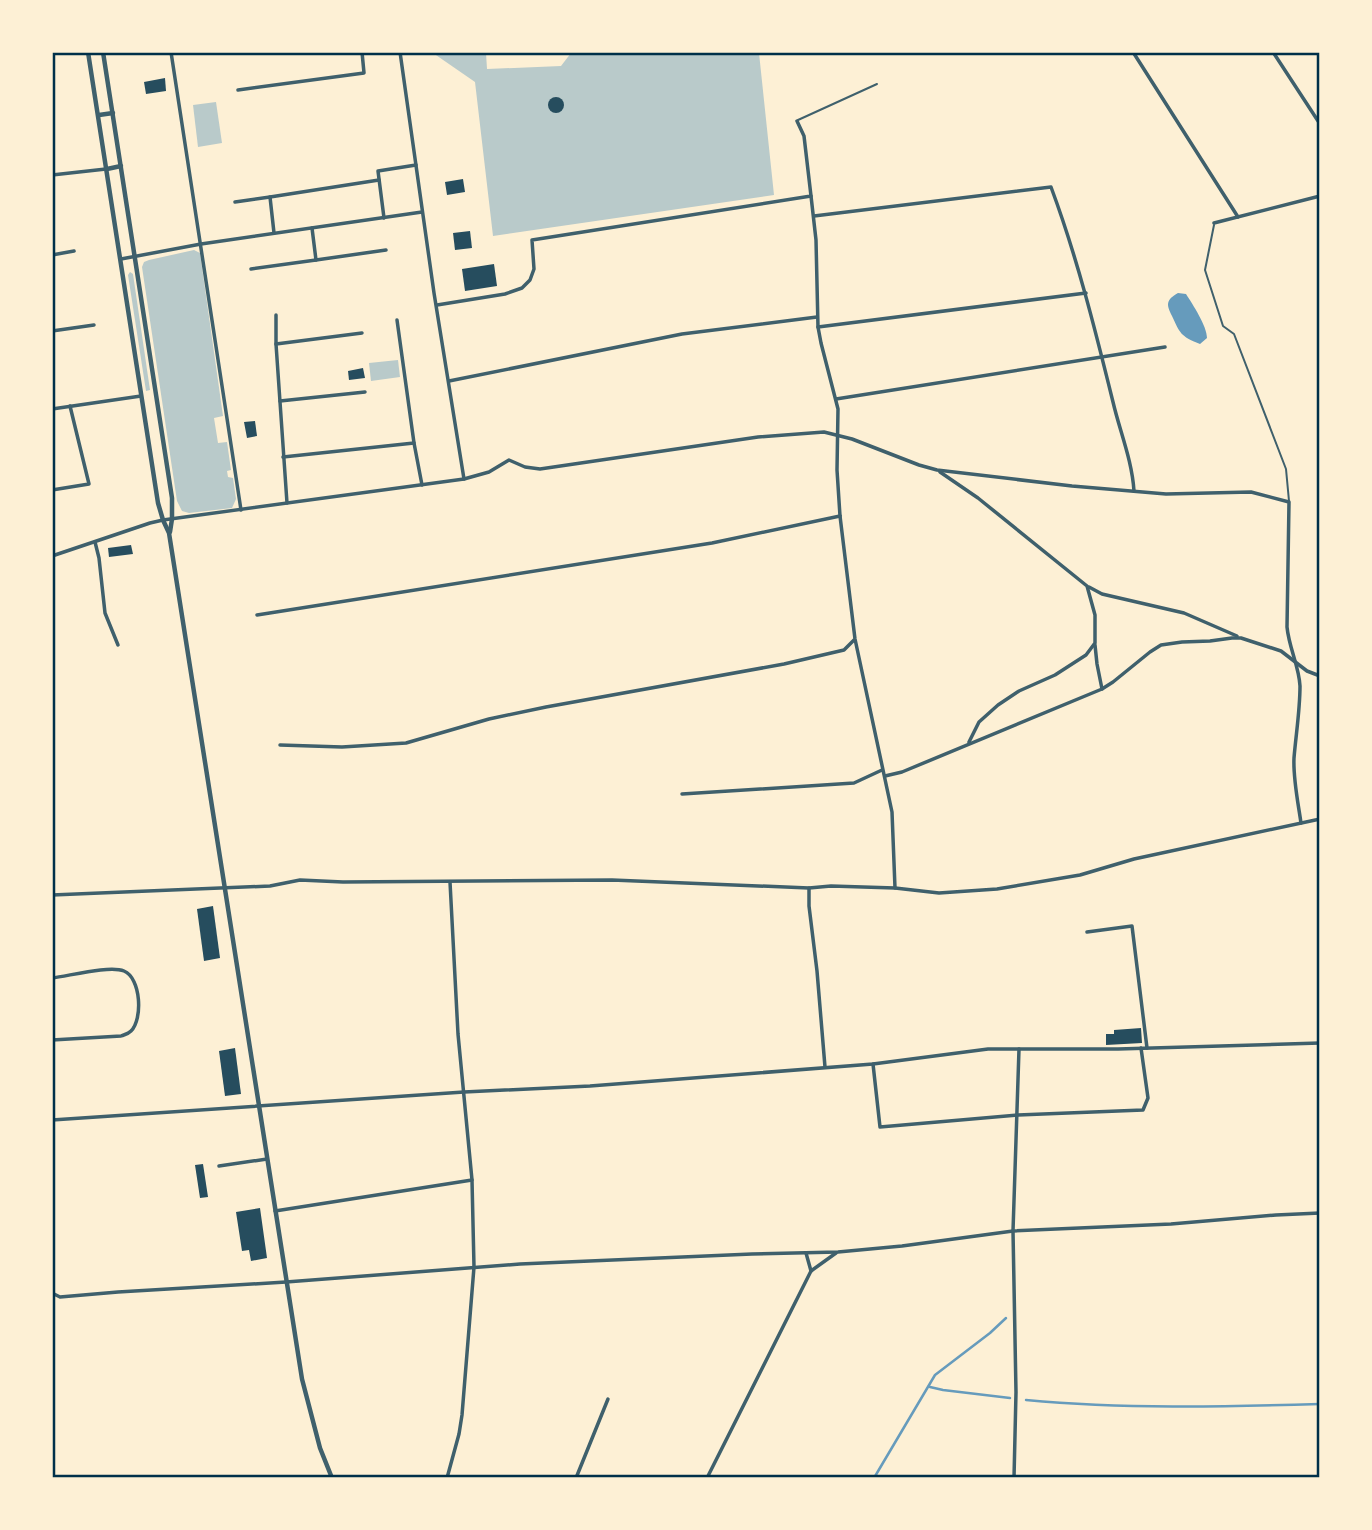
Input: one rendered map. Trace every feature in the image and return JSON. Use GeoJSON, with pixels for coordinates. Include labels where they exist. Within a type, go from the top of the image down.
{"type":"FeatureCollection","features":[{"type":"Feature","properties":{"kind":"street"},"geometry":{"type":"LineString","coordinates":[[88,52],[158,503],[169,533],[286,1282],[307,1403],[332,1478]]}},
{"type":"Feature","properties":{"kind":"street"},"geometry":{"type":"LineString","coordinates":[[103,52],[172,498],[169,533]]}},
{"type":"Feature","properties":{"kind":"street"},"geometry":{"type":"LineString","coordinates":[[171,52],[241,510]]}},
{"type":"Feature","properties":{"kind":"street"},"geometry":{"type":"LineString","coordinates":[[238,90],[365,73],[362,52]]}},
{"type":"Feature","properties":{"kind":"street"},"geometry":{"type":"LineString","coordinates":[[400,52],[464,479]]}},
{"type":"Feature","properties":{"kind":"street"},"geometry":{"type":"LineString","coordinates":[[1133,52],[1238,217]]}},
{"type":"Feature","properties":{"kind":"street"},"geometry":{"type":"LineString","coordinates":[[1273,52],[1320,124]]}},
{"type":"Feature","properties":{"kind":"street"},"geometry":{"type":"LineString","coordinates":[[99,115],[113,113]]}},
{"type":"Feature","properties":{"kind":"street"},"geometry":{"type":"LineString","coordinates":[[797,121],[804,136],[817,240],[818,327],[839,421],[839,516],[855,639],[892,812],[895,888]]}},
{"type":"Feature","properties":{"kind":"street"},"geometry":{"type":"LineString","coordinates":[[384,218],[378,171],[416,165]]}},
{"type":"Feature","properties":{"kind":"street"},"geometry":{"type":"LineString","coordinates":[[52,174],[121,166]]}},
{"type":"Feature","properties":{"kind":"street"},"geometry":{"type":"LineString","coordinates":[[234,202],[379,180]]}},
{"type":"Feature","properties":{"kind":"street"},"geometry":{"type":"LineString","coordinates":[[814,216],[1051,187],[1086,293],[1125,443],[1134,491]]}},
{"type":"Feature","properties":{"kind":"street"},"geometry":{"type":"LineString","coordinates":[[437,305],[505,294],[522,288],[530,281],[534,269],[531,240],[811,196]]}},
{"type":"Feature","properties":{"kind":"street"},"geometry":{"type":"LineString","coordinates":[[1214,223],[1320,196]]}},
{"type":"Feature","properties":{"kind":"street"},"geometry":{"type":"LineString","coordinates":[[270,197],[274,233]]}},
{"type":"Feature","properties":{"kind":"street"},"geometry":{"type":"LineString","coordinates":[[121,259],[201,244],[422,212]]}},
{"type":"Feature","properties":{"kind":"street"},"geometry":{"type":"LineString","coordinates":[[312,228],[316,260]]}},
{"type":"Feature","properties":{"kind":"street"},"geometry":{"type":"LineString","coordinates":[[251,269],[386,250]]}},
{"type":"Feature","properties":{"kind":"street"},"geometry":{"type":"LineString","coordinates":[[52,255],[74,251]]}},
{"type":"Feature","properties":{"kind":"street"},"geometry":{"type":"LineString","coordinates":[[818,327],[1086,293]]}},
{"type":"Feature","properties":{"kind":"street"},"geometry":{"type":"LineString","coordinates":[[276,315],[287,503]]}},
{"type":"Feature","properties":{"kind":"street"},"geometry":{"type":"LineString","coordinates":[[449,381],[682,334],[817,317]]}},
{"type":"Feature","properties":{"kind":"street"},"geometry":{"type":"LineString","coordinates":[[397,320],[422,485]]}},
{"type":"Feature","properties":{"kind":"street"},"geometry":{"type":"LineString","coordinates":[[52,331],[94,325]]}},
{"type":"Feature","properties":{"kind":"street"},"geometry":{"type":"LineString","coordinates":[[276,344],[362,333]]}},
{"type":"Feature","properties":{"kind":"street"},"geometry":{"type":"LineString","coordinates":[[836,399],[1165,347]]}},
{"type":"Feature","properties":{"kind":"street"},"geometry":{"type":"LineString","coordinates":[[280,401],[365,391]]}},
{"type":"Feature","properties":{"kind":"street"},"geometry":{"type":"LineString","coordinates":[[52,409],[141,396]]}},
{"type":"Feature","properties":{"kind":"street"},"geometry":{"type":"LineString","coordinates":[[52,490],[89,484],[70,407]]}},
{"type":"Feature","properties":{"kind":"street"},"geometry":{"type":"LineString","coordinates":[[52,556],[163,520],[464,479],[489,472],[509,460],[525,467],[540,469],[758,437],[811,432],[838,435],[937,470],[1166,494],[1245,492],[1289,502],[1287,627],[1300,685],[1294,760],[1301,823]]}},
{"type":"Feature","properties":{"kind":"street"},"geometry":{"type":"LineString","coordinates":[[283,457],[414,443]]}},
{"type":"Feature","properties":{"kind":"street"},"geometry":{"type":"LineString","coordinates":[[937,470],[978,498],[1087,586],[1109,596],[1184,612],[1241,638],[1281,651],[1307,671],[1320,676]]}},
{"type":"Feature","properties":{"kind":"street"},"geometry":{"type":"LineString","coordinates":[[257,615],[712,543],[839,516]]}},
{"type":"Feature","properties":{"kind":"street"},"geometry":{"type":"LineString","coordinates":[[95,542],[105,613],[118,645]]}},
{"type":"Feature","properties":{"kind":"street"},"geometry":{"type":"LineString","coordinates":[[1087,586],[1095,614],[1095,643],[1102,689]]}},
{"type":"Feature","properties":{"kind":"street"},"geometry":{"type":"LineString","coordinates":[[885,776],[902,772],[1102,689],[1161,645],[1241,638]]}},
{"type":"Feature","properties":{"kind":"street"},"geometry":{"type":"LineString","coordinates":[[279,746],[342,747],[406,743],[523,712],[832,653],[844,650],[855,639]]}},
{"type":"Feature","properties":{"kind":"street"},"geometry":{"type":"LineString","coordinates":[[968,744],[979,722],[998,705],[1019,691],[1071,666],[1086,655],[1095,643]]}},
{"type":"Feature","properties":{"kind":"street"},"geometry":{"type":"LineString","coordinates":[[682,794],[854,783],[882,770]]}},
{"type":"Feature","properties":{"kind":"street"},"geometry":{"type":"LineString","coordinates":[[52,895],[270,886],[300,880],[612,880],[969,892],[1080,875],[1134,859],[1320,819]]}},
{"type":"Feature","properties":{"kind":"street"},"geometry":{"type":"LineString","coordinates":[[447,1478],[462,1415],[474,1268],[472,1180],[458,1034],[450,882]]}},
{"type":"Feature","properties":{"kind":"street"},"geometry":{"type":"LineString","coordinates":[[809,888],[825,1068]]}},
{"type":"Feature","properties":{"kind":"street"},"geometry":{"type":"LineString","coordinates":[[1087,932],[1132,926],[1147,1048]]}},
{"type":"Feature","properties":{"kind":"street"},"geometry":{"type":"LineString","coordinates":[[52,978],[111,969],[127,972],[134,979],[139,1007],[136,1024],[128,1034],[52,1040]]}},
{"type":"Feature","properties":{"kind":"street"},"geometry":{"type":"LineString","coordinates":[[52,1120],[590,1086],[873,1064],[974,1050],[1320,1043]]}},
{"type":"Feature","properties":{"kind":"street"},"geometry":{"type":"LineString","coordinates":[[873,1064],[880,1127],[1018,1115],[1143,1110],[1148,1098],[1141,1048]]}},
{"type":"Feature","properties":{"kind":"street"},"geometry":{"type":"LineString","coordinates":[[1014,1478],[1016,1392],[1013,1231],[1019,1049]]}},
{"type":"Feature","properties":{"kind":"street"},"geometry":{"type":"LineString","coordinates":[[219,1166],[267,1159]]}},
{"type":"Feature","properties":{"kind":"street"},"geometry":{"type":"LineString","coordinates":[[275,1211],[472,1180]]}},
{"type":"Feature","properties":{"kind":"street"},"geometry":{"type":"LineString","coordinates":[[52,1293],[60,1297],[520,1264],[838,1252],[1013,1231],[1171,1224],[1276,1214],[1320,1213]]}},
{"type":"Feature","properties":{"kind":"street"},"geometry":{"type":"LineString","coordinates":[[707,1478],[811,1271],[838,1252]]}},
{"type":"Feature","properties":{"kind":"street"},"geometry":{"type":"LineString","coordinates":[[806,1253],[811,1271]]}},
{"type":"Feature","properties":{"kind":"street"},"geometry":{"type":"LineString","coordinates":[[576,1478],[608,1399]]}},
{"type":"Feature","properties":{"kind":"lane"},"geometry":{"type":"LineString","coordinates":[[797,121],[877,84]]}},
{"type":"Feature","properties":{"kind":"lane"},"geometry":{"type":"LineString","coordinates":[[1214,223],[1205,270],[1223,326],[1234,334],[1286,469],[1289,502]]}},
{"type":"Feature","properties":{"kind":"shaded area"},"geometry":{"type":"Polygon","coordinates":[[[433,53],[486,53],[487,69],[561,66],[571,53],[759,53],[774,195],[493,236],[475,82],[433,53]]]}},
{"type":"Feature","properties":{"kind":"shaded area"},"geometry":{"type":"Polygon","coordinates":[[[216,102],[222,143],[198,147],[193,105],[216,102]]]}},
{"type":"Feature","properties":{"kind":"shaded area"},"geometry":{"type":"Polygon","coordinates":[[[194,250],[200,253],[223,416],[214,418],[218,443],[227,442],[231,470],[227,471],[228,477],[233,478],[236,499],[232,508],[189,513],[182,511],[177,501],[142,267],[144,262],[149,260],[194,250]]]}},
{"type":"Feature","properties":{"kind":"shaded area"},"geometry":{"type":"Polygon","coordinates":[[[130,272],[133,274],[150,390],[146,391],[128,275],[130,272]]]}},
{"type":"Feature","properties":{"kind":"shaded area"},"geometry":{"type":"Polygon","coordinates":[[[398,360],[400,377],[371,381],[369,363],[398,360]]]}},
{"type":"Feature","properties":{"kind":"water"},"geometry":{"type":"Polygon","coordinates":[[[1178,293],[1186,294],[1202,322],[1207,338],[1200,344],[1182,333],[1170,312],[1169,300],[1178,293]]]}},
{"type":"Feature","properties":{"kind":"building"},"geometry":{"type":"Polygon","coordinates":[[[165,78],[166,91],[146,94],[144,82],[165,78]]]}},
{"type":"Feature","properties":{"kind":"building"},"geometry":{"type":"Polygon","coordinates":[[[556,97],[562,99],[562,111],[556,113],[550,111],[548,105],[550,99],[556,97]]]}},
{"type":"Feature","properties":{"kind":"building"},"geometry":{"type":"Polygon","coordinates":[[[463,179],[465,192],[447,195],[445,182],[463,179]]]}},
{"type":"Feature","properties":{"kind":"building"},"geometry":{"type":"Polygon","coordinates":[[[470,231],[472,248],[455,250],[453,233],[470,231]]]}},
{"type":"Feature","properties":{"kind":"building"},"geometry":{"type":"Polygon","coordinates":[[[494,264],[497,286],[465,291],[462,269],[494,264]]]}},
{"type":"Feature","properties":{"kind":"building"},"geometry":{"type":"Polygon","coordinates":[[[363,368],[365,378],[349,380],[348,371],[363,368]]]}},
{"type":"Feature","properties":{"kind":"building"},"geometry":{"type":"Polygon","coordinates":[[[255,421],[257,436],[247,438],[244,422],[255,421]]]}},
{"type":"Feature","properties":{"kind":"building"},"geometry":{"type":"Polygon","coordinates":[[[131,545],[133,554],[109,557],[108,548],[131,545]]]}},
{"type":"Feature","properties":{"kind":"building"},"geometry":{"type":"Polygon","coordinates":[[[213,906],[220,958],[204,961],[197,909],[213,906]]]}},
{"type":"Feature","properties":{"kind":"building"},"geometry":{"type":"Polygon","coordinates":[[[1141,1028],[1142,1043],[1106,1045],[1106,1034],[1114,1034],[1114,1030],[1141,1028]]]}},
{"type":"Feature","properties":{"kind":"building"},"geometry":{"type":"Polygon","coordinates":[[[235,1048],[241,1094],[225,1096],[219,1051],[235,1048]]]}},
{"type":"Feature","properties":{"kind":"building"},"geometry":{"type":"Polygon","coordinates":[[[203,1164],[208,1197],[200,1198],[195,1165],[203,1164]]]}},
{"type":"Feature","properties":{"kind":"building"},"geometry":{"type":"Polygon","coordinates":[[[260,1208],[267,1258],[251,1261],[249,1250],[242,1251],[236,1212],[260,1208]]]}},
{"type":"Feature","properties":{"kind":"waterway"},"geometry":{"type":"LineString","coordinates":[[874,1478],[935,1375],[1006,1318]]}},
{"type":"Feature","properties":{"kind":"waterway"},"geometry":{"type":"LineString","coordinates":[[930,1387],[1010,1398]]}},
{"type":"Feature","properties":{"kind":"waterway"},"geometry":{"type":"LineString","coordinates":[[1026,1400],[1136,1406],[1320,1404]]}}]}
